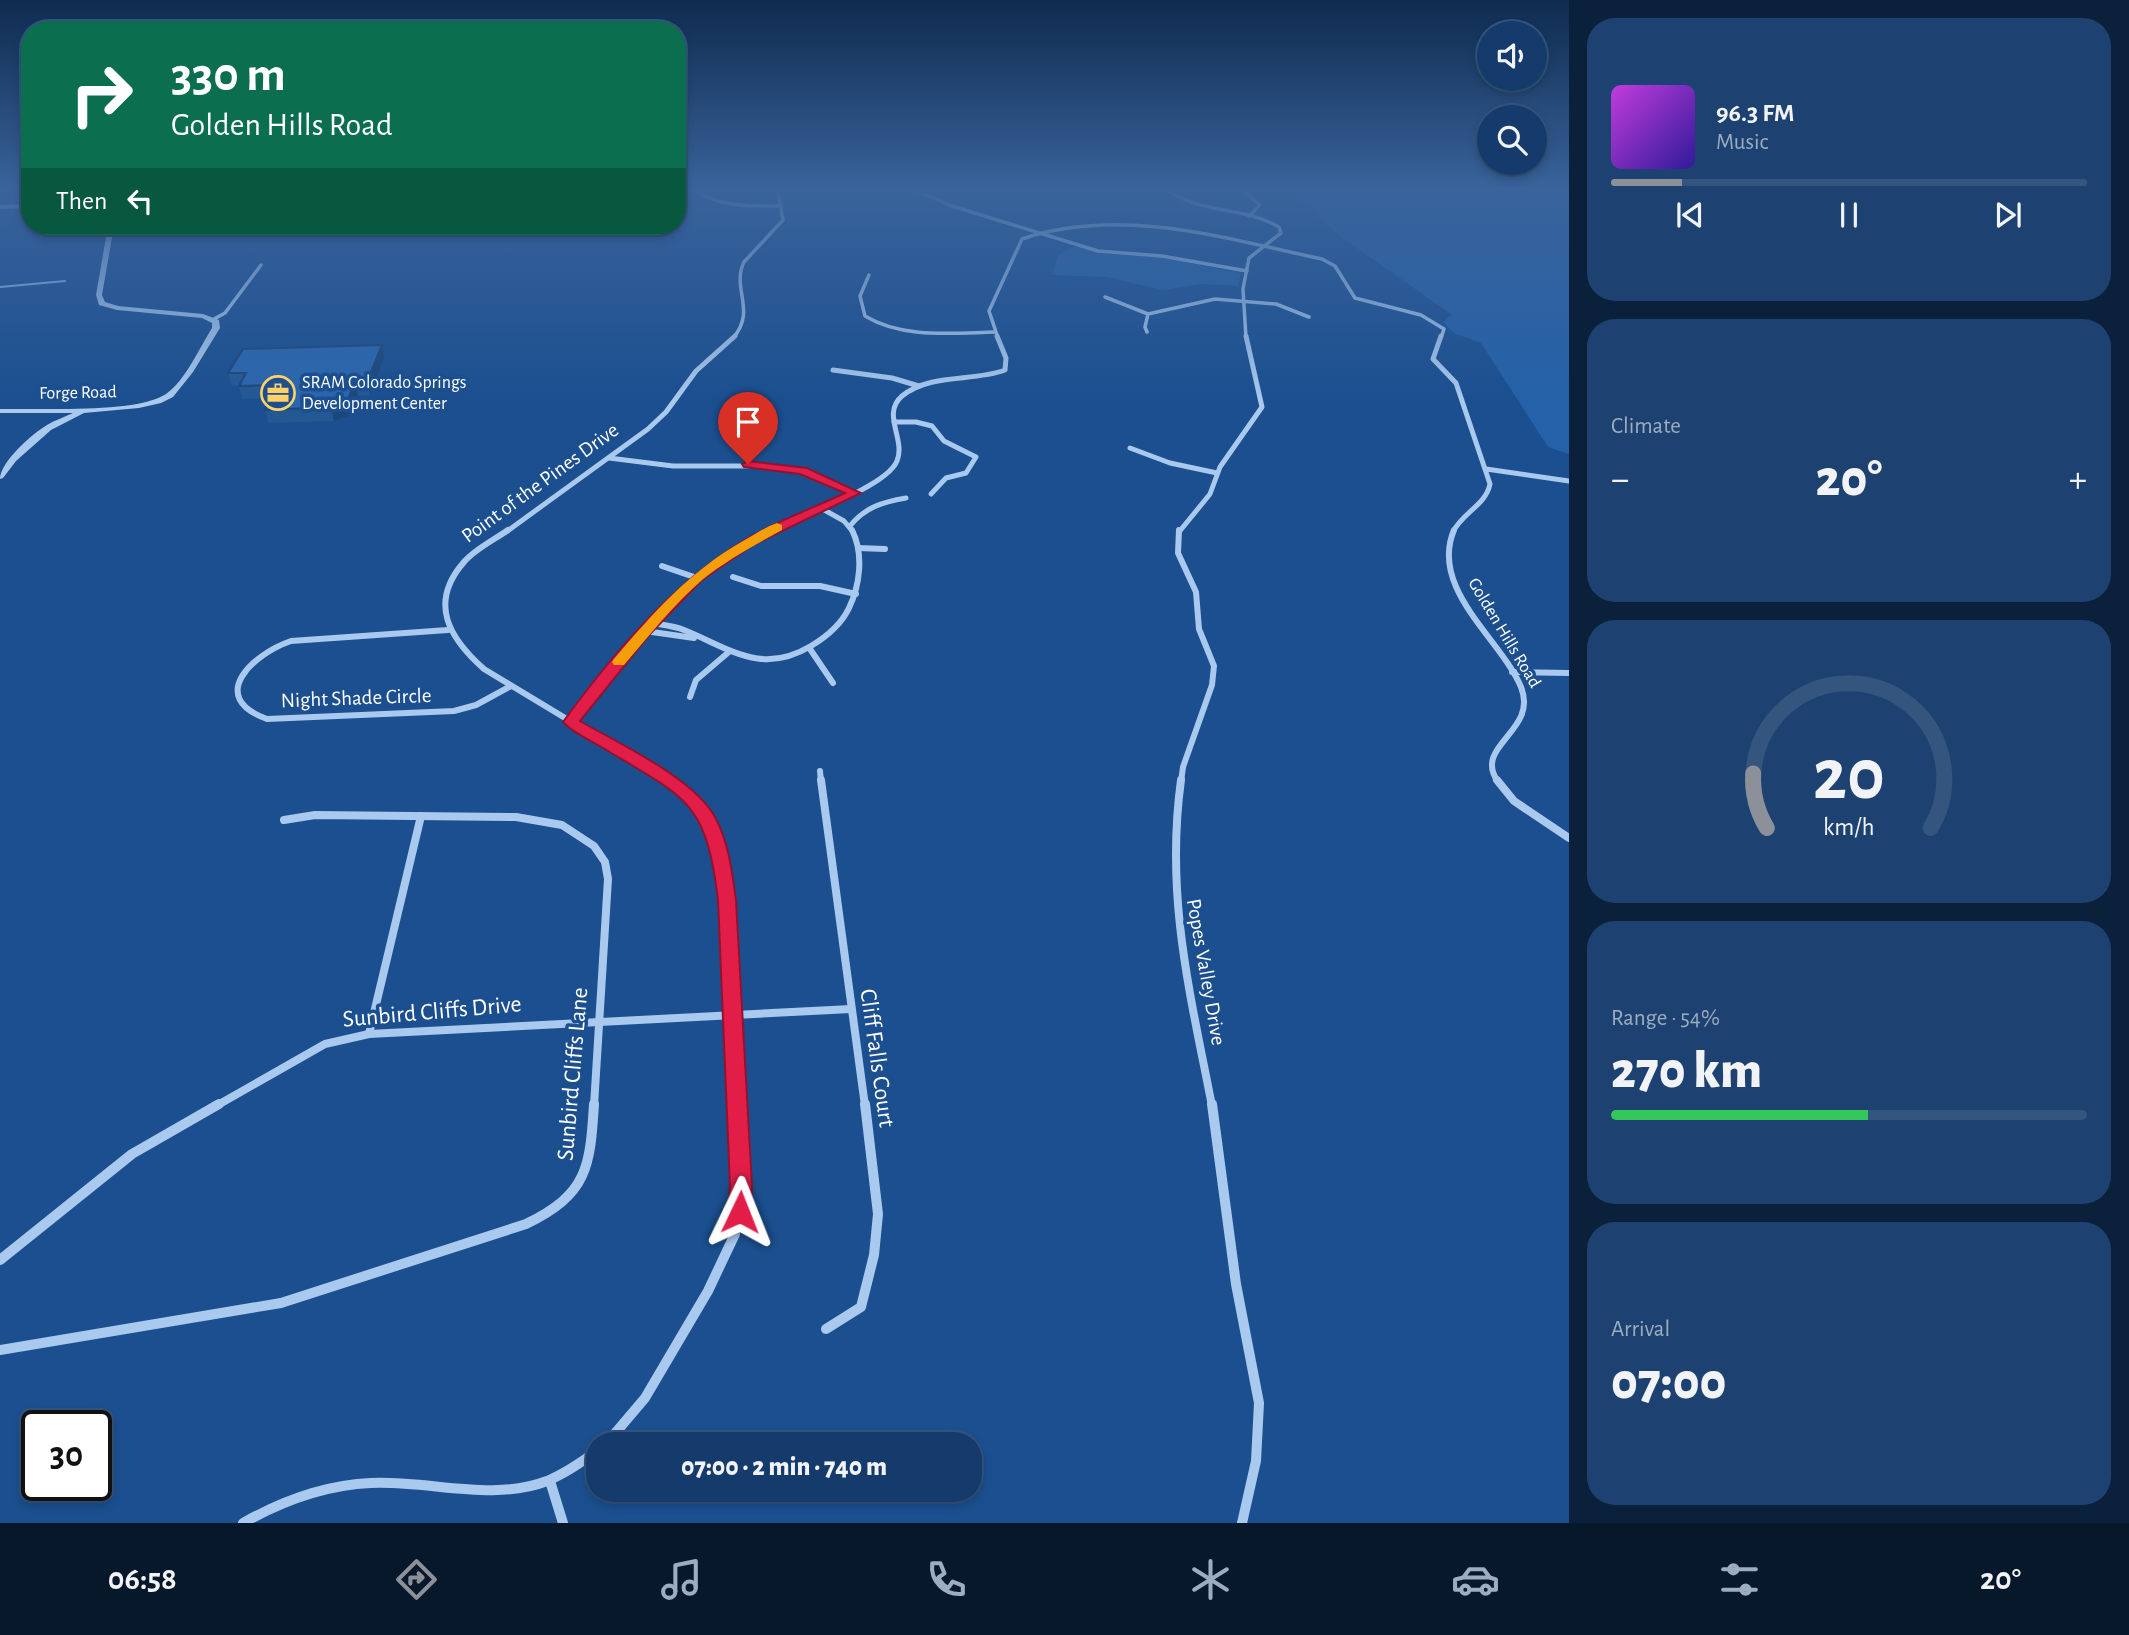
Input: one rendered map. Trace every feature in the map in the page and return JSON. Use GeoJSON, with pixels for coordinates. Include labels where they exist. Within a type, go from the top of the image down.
{"type":"FeatureCollection","features":[{"type":"Feature","properties":{"kind":"street"},"geometry":{"type":"LineString","coordinates":[[105,258],[99,295],[102,303],[117,308],[214,319],[225,313],[261,265]]}},
{"type":"Feature","properties":{"kind":"street","name":"Point of the Pines Drive"},"geometry":{"type":"LineString","coordinates":[[448,630],[443,608],[446,592],[465,561],[609,458],[661,417],[696,371],[736,336],[745,314],[740,271],[748,258]]}},
{"type":"Feature","properties":{"kind":"street"},"geometry":{"type":"LineString","coordinates":[[571,722],[652,623],[697,578],[748,542],[855,493],[878,481],[896,465],[901,452],[892,410],[897,401],[920,387],[950,379],[989,376],[1005,370],[1007,362],[989,315],[1012,258]]}},
{"type":"Feature","properties":{"kind":"street"},"geometry":{"type":"LineString","coordinates":[[1174,258],[1247,271]]}},
{"type":"Feature","properties":{"kind":"street","name":"Popes Valley Drive"},"geometry":{"type":"LineString","coordinates":[[1242,1523],[1256,1461],[1259,1403],[1236,1284],[1217,1131],[1179,936],[1175,891],[1177,809],[1184,767],[1212,685],[1214,666],[1199,629],[1196,592],[1178,553],[1178,535],[1182,524],[1210,494],[1217,472],[1258,415],[1262,404],[1246,341],[1243,300],[1249,258]]}},
{"type":"Feature","properties":{"kind":"street","name":"Golden Hills Road"},"geometry":{"type":"LineString","coordinates":[[1315,258],[1335,266],[1355,298],[1422,315],[1441,326],[1444,333],[1433,359],[1456,383],[1490,479],[1489,494],[1458,521],[1449,544],[1449,564],[1461,594],[1512,672],[1527,701],[1525,714],[1518,728],[1494,750],[1490,763],[1502,788],[1519,805],[1569,838]]}},
{"type":"Feature","properties":{"kind":"street"},"geometry":{"type":"LineString","coordinates":[[869,275],[860,296],[865,316],[876,323],[914,330],[995,332]]}},
{"type":"Feature","properties":{"kind":"street"},"geometry":{"type":"LineString","coordinates":[[1105,297],[1148,314],[1178,309],[1201,300],[1243,300],[1276,304],[1309,317]]}},
{"type":"Feature","properties":{"kind":"street"},"geometry":{"type":"LineString","coordinates":[[1147,332],[1145,327],[1148,314]]}},
{"type":"Feature","properties":{"kind":"street","name":"Forge Road"},"geometry":{"type":"LineString","coordinates":[[0,411],[137,407],[156,403],[173,393],[216,328],[214,319]]}},
{"type":"Feature","properties":{"kind":"street"},"geometry":{"type":"LineString","coordinates":[[833,370],[892,377],[920,387]]}},
{"type":"Feature","properties":{"kind":"street"},"geometry":{"type":"LineString","coordinates":[[12,460],[56,423],[102,408]]}},
{"type":"Feature","properties":{"kind":"street"},"geometry":{"type":"LineString","coordinates":[[0,476],[51,410]]}},
{"type":"Feature","properties":{"kind":"street"},"geometry":{"type":"LineString","coordinates":[[894,422],[916,422],[932,426],[944,441],[976,457],[966,474],[946,478],[931,494]]}},
{"type":"Feature","properties":{"kind":"street"},"geometry":{"type":"LineString","coordinates":[[1130,448],[1170,464],[1217,472]]}},
{"type":"Feature","properties":{"kind":"street"},"geometry":{"type":"LineString","coordinates":[[609,458],[662,467],[748,464],[789,468],[827,479],[855,493]]}},
{"type":"Feature","properties":{"kind":"street"},"geometry":{"type":"LineString","coordinates":[[1486,469],[1569,481]]}},
{"type":"Feature","properties":{"kind":"street"},"geometry":{"type":"LineString","coordinates":[[850,526],[872,505],[906,498]]}},
{"type":"Feature","properties":{"kind":"street"},"geometry":{"type":"LineString","coordinates":[[652,623],[684,630],[695,638],[754,660],[766,660],[810,649],[842,620],[856,593],[860,569],[858,548],[850,526],[820,508]]}},
{"type":"Feature","properties":{"kind":"street"},"geometry":{"type":"LineString","coordinates":[[858,548],[885,549]]}},
{"type":"Feature","properties":{"kind":"street"},"geometry":{"type":"LineString","coordinates":[[662,566],[697,578]]}},
{"type":"Feature","properties":{"kind":"street"},"geometry":{"type":"LineString","coordinates":[[733,577],[761,586],[820,586],[856,593]]}},
{"type":"Feature","properties":{"kind":"street"},"geometry":{"type":"LineString","coordinates":[[448,630],[465,653],[511,686],[671,780],[695,800],[706,816],[718,845],[724,875],[734,1015],[741,1186],[735,1234],[708,1291],[645,1398],[616,1432]]}},
{"type":"Feature","properties":{"kind":"street","name":"Night Shade Circle"},"geometry":{"type":"LineString","coordinates":[[448,630],[303,638],[279,644],[260,654],[248,667],[239,687],[239,701],[248,712],[279,719],[443,713],[476,705],[511,686]]}},
{"type":"Feature","properties":{"kind":"street"},"geometry":{"type":"LineString","coordinates":[[645,631],[695,638]]}},
{"type":"Feature","properties":{"kind":"street"},"geometry":{"type":"LineString","coordinates":[[810,649],[834,682]]}},
{"type":"Feature","properties":{"kind":"street"},"geometry":{"type":"LineString","coordinates":[[690,697],[696,680],[730,651]]}},
{"type":"Feature","properties":{"kind":"street"},"geometry":{"type":"LineString","coordinates":[[1512,672],[1569,673]]}},
{"type":"Feature","properties":{"kind":"street","name":"Cliff Falls Court"},"geometry":{"type":"LineString","coordinates":[[820,771],[878,1200],[879,1233],[874,1264],[861,1307],[826,1329]]}},
{"type":"Feature","properties":{"kind":"street","name":"Sunbird Cliffs Lane"},"geometry":{"type":"LineString","coordinates":[[0,1350],[281,1303],[552,1213],[571,1195],[585,1174],[591,1154],[608,879],[605,862],[594,846],[562,825],[516,817],[315,815],[284,820]]}},
{"type":"Feature","properties":{"kind":"street"},"geometry":{"type":"LineString","coordinates":[[369,1034],[421,817]]}},
{"type":"Feature","properties":{"kind":"street","name":"Sunbird Cliffs Drive"},"geometry":{"type":"LineString","coordinates":[[0,1260],[132,1154],[325,1044],[369,1034],[851,1009]]}},
{"type":"Feature","properties":{"kind":"street"},"geometry":{"type":"LineString","coordinates":[[243,1523],[289,1502],[353,1484],[387,1482],[497,1490],[550,1481],[586,1460]]}},
{"type":"Feature","properties":{"kind":"street"},"geometry":{"type":"LineString","coordinates":[[550,1481],[563,1523]]}},
{"type":"Feature","properties":{"kind":"shaded area"},"geometry":{"type":"Polygon","coordinates":[[[1058,258],[1165,258],[1241,273],[1238,286],[1201,284],[1163,290],[1106,277],[1052,275],[1058,258]]]}},
{"type":"Feature","properties":{"kind":"shaded area"},"geometry":{"type":"Polygon","coordinates":[[[1371,258],[1569,258],[1569,454],[1548,447],[1481,343],[1454,333],[1443,322],[1452,315],[1371,258]]]}},
{"type":"Feature","properties":{"kind":"building","name":"SRAM Colorado Springs Development Center"},"geometry":{"type":"Polygon","coordinates":[[[382,345],[367,382],[355,382],[347,402],[331,407],[265,410],[278,385],[239,386],[246,373],[228,373],[243,349],[382,345]]]}},
{"type":"Feature","properties":{"kind":"waterway"},"geometry":{"type":"LineString","coordinates":[[0,287],[65,281]]}},
{"type":"Feature","properties":{"kind":"slow traffic"},"geometry":{"type":"LineString","coordinates":[[619,662],[661,613],[697,578],[748,542],[777,527]]}},
{"type":"Feature","properties":{"kind":"place","name":"SRAM Colorado Springs Development Center"},"geometry":{"type":"Point","coordinates":[278,393]}},
{"type":"Feature","properties":{"kind":"route"},"geometry":{"type":"LineString","coordinates":[[740,1212],[734,1015],[727,900],[715,835],[695,800],[681,788],[571,722],[645,631],[697,578],[748,542],[782,524],[855,493],[803,471],[748,464]]}}]}
